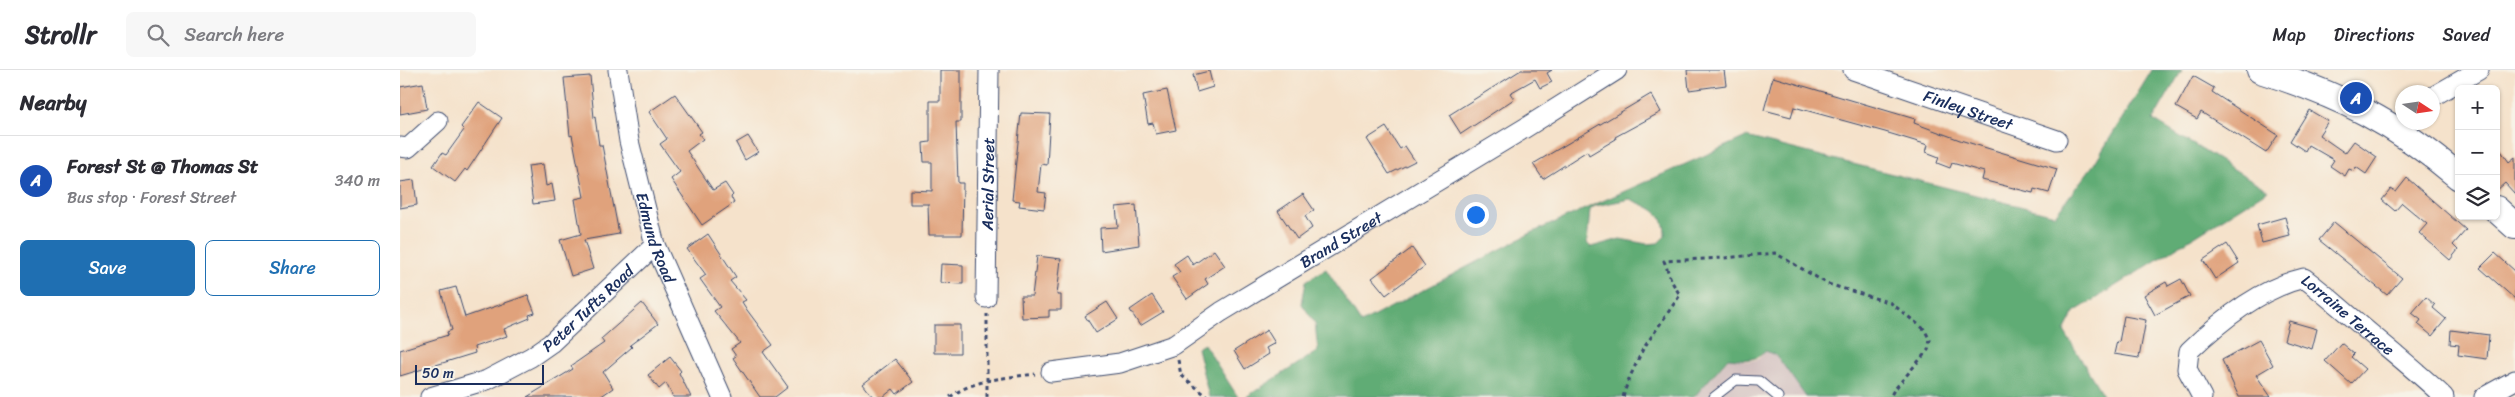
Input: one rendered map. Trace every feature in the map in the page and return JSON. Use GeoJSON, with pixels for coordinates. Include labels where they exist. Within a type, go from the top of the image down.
{"type":"FeatureCollection","features":[{"type":"Feature","properties":{"kind":"main road"},"geometry":{"type":"LineString","coordinates":[[2260,70],[2395,121]]}},
{"type":"Feature","properties":{"kind":"main road"},"geometry":{"type":"LineString","coordinates":[[2406,130],[2458,175]]}},
{"type":"Feature","properties":{"kind":"main road"},"geometry":{"type":"LineString","coordinates":[[2500,213],[2515,226]]}},
{"type":"Feature","properties":{"kind":"street","name":"Edmund Road"},"geometry":{"type":"LineString","coordinates":[[618,70],[629,141],[655,245],[722,397]]}},
{"type":"Feature","properties":{"kind":"street","name":"Aerial Street"},"geometry":{"type":"LineString","coordinates":[[986,298],[989,70]]}},
{"type":"Feature","properties":{"kind":"street","name":"Brand Street"},"geometry":{"type":"LineString","coordinates":[[1051,372],[1120,363],[1174,345],[1221,312],[1525,128],[1617,70]]}},
{"type":"Feature","properties":{"kind":"street","name":"Finley Street"},"geometry":{"type":"LineString","coordinates":[[1853,70],[2057,140]]}},
{"type":"Feature","properties":{"kind":"street"},"geometry":{"type":"LineString","coordinates":[[2440,92],[2479,70]]}},
{"type":"Feature","properties":{"kind":"street"},"geometry":{"type":"LineString","coordinates":[[400,147],[408,148],[438,120]]}},
{"type":"Feature","properties":{"kind":"street","name":"Peter Tufts Road"},"geometry":{"type":"LineString","coordinates":[[430,397],[486,380],[532,357],[551,343],[655,245]]}},
{"type":"Feature","properties":{"kind":"street","name":"Lorraine Terrace"},"geometry":{"type":"LineString","coordinates":[[2202,397],[2187,369],[2189,350],[2212,329],[2256,300],[2285,282],[2304,278],[2411,366],[2444,397]]}},
{"type":"Feature","properties":{"kind":"street"},"geometry":{"type":"LineString","coordinates":[[2484,397],[2515,380]]}},
{"type":"Feature","properties":{"kind":"lane"},"geometry":{"type":"LineString","coordinates":[[1714,397],[1736,380],[1759,381],[1778,397]]}},
{"type":"Feature","properties":{"kind":"path"},"geometry":{"type":"LineString","coordinates":[[1623,397],[1628,381],[1643,349],[1680,294],[1672,282],[1664,261],[1775,253],[1828,284],[1891,303],[1924,329],[1930,340],[1928,350],[1890,397]]}},
{"type":"Feature","properties":{"kind":"path"},"geometry":{"type":"LineString","coordinates":[[986,298],[986,397]]}},
{"type":"Feature","properties":{"kind":"path"},"geometry":{"type":"LineString","coordinates":[[1174,345],[1182,374],[1208,397]]}},
{"type":"Feature","properties":{"kind":"path"},"geometry":{"type":"LineString","coordinates":[[950,397],[963,387],[987,380],[1051,372]]}},
{"type":"Feature","properties":{"kind":"shaded area"},"geometry":{"type":"Polygon","coordinates":[[[1766,351],[1777,356],[1806,397],[1694,397],[1729,358],[1749,361],[1758,359],[1766,351]]]}},
{"type":"Feature","properties":{"kind":"green space"},"geometry":{"type":"Polygon","coordinates":[[[2152,70],[2182,70],[2153,120],[2268,190],[2074,312],[2064,331],[2104,397],[1806,397],[1777,356],[1766,351],[1752,359],[1728,358],[1694,397],[1246,397],[1318,351],[1315,323],[1302,304],[1306,281],[1326,269],[1361,323],[1531,233],[1746,137],[2055,215],[2094,164],[2152,70]],[[1630,199],[1595,206],[1590,210],[1587,243],[1591,247],[1620,239],[1647,244],[1658,243],[1665,236],[1663,221],[1659,216],[1650,208],[1630,199]]]}},
{"type":"Feature","properties":{"kind":"green space"},"geometry":{"type":"Polygon","coordinates":[[[1204,344],[1238,397],[1209,397],[1197,348],[1204,344]]]}},
{"type":"Feature","properties":{"kind":"building"},"geometry":{"type":"Polygon","coordinates":[[[940,70],[961,70],[961,122],[956,122],[958,183],[963,183],[962,235],[929,235],[928,204],[910,204],[910,190],[932,191],[932,162],[924,162],[923,143],[930,142],[930,101],[940,101],[940,70]]]}},
{"type":"Feature","properties":{"kind":"building"},"geometry":{"type":"Polygon","coordinates":[[[1521,70],[1552,70],[1547,73],[1552,82],[1540,88],[1535,79],[1510,93],[1514,99],[1461,134],[1449,115],[1521,70]]]}},
{"type":"Feature","properties":{"kind":"building"},"geometry":{"type":"Polygon","coordinates":[[[1687,70],[1724,70],[1726,85],[1689,90],[1687,70]]]}},
{"type":"Feature","properties":{"kind":"building"},"geometry":{"type":"Polygon","coordinates":[[[1209,71],[1213,87],[1197,92],[1193,75],[1209,71]]]}},
{"type":"Feature","properties":{"kind":"building"},"geometry":{"type":"Polygon","coordinates":[[[590,76],[594,118],[599,145],[602,145],[619,234],[584,240],[593,269],[571,276],[560,240],[581,234],[575,199],[584,197],[572,135],[570,136],[564,78],[590,76]]]}},
{"type":"Feature","properties":{"kind":"building"},"geometry":{"type":"Polygon","coordinates":[[[2193,76],[2214,88],[2212,92],[2278,135],[2266,153],[2201,112],[2197,119],[2176,107],[2193,76]]]}},
{"type":"Feature","properties":{"kind":"building"},"geometry":{"type":"Polygon","coordinates":[[[1773,77],[1915,119],[1914,123],[1960,140],[2057,169],[2049,193],[2034,189],[2033,193],[1982,180],[1984,172],[1952,163],[1950,168],[1937,163],[1939,157],[1926,152],[1928,145],[1885,132],[1794,107],[1791,117],[1764,110],[1773,77]]]}},
{"type":"Feature","properties":{"kind":"building"},"geometry":{"type":"Polygon","coordinates":[[[423,83],[427,109],[400,114],[400,87],[423,83]]]}},
{"type":"Feature","properties":{"kind":"building"},"geometry":{"type":"Polygon","coordinates":[[[1167,90],[1176,130],[1156,134],[1153,123],[1148,124],[1143,95],[1167,90]]]}},
{"type":"Feature","properties":{"kind":"building"},"geometry":{"type":"Polygon","coordinates":[[[675,94],[702,132],[699,134],[703,139],[687,151],[713,190],[725,183],[733,195],[731,197],[734,203],[702,225],[671,179],[680,172],[660,144],[667,139],[649,112],[675,94]]]}},
{"type":"Feature","properties":{"kind":"building"},"geometry":{"type":"Polygon","coordinates":[[[1651,94],[1661,112],[1615,137],[1616,139],[1589,155],[1587,151],[1543,179],[1533,164],[1651,94]]]}},
{"type":"Feature","properties":{"kind":"building"},"geometry":{"type":"Polygon","coordinates":[[[479,102],[502,118],[467,171],[465,169],[455,182],[433,166],[442,153],[446,155],[464,130],[461,127],[479,102]]]}},
{"type":"Feature","properties":{"kind":"building"},"geometry":{"type":"Polygon","coordinates":[[[2309,110],[2328,121],[2319,135],[2345,153],[2354,141],[2377,157],[2366,174],[2356,167],[2354,171],[2349,169],[2345,176],[2330,166],[2334,160],[2308,145],[2305,151],[2290,141],[2309,110]]]}},
{"type":"Feature","properties":{"kind":"building"},"geometry":{"type":"Polygon","coordinates":[[[1021,113],[1050,114],[1047,165],[1041,164],[1038,192],[1046,193],[1044,209],[1019,206],[1020,201],[1012,200],[1021,113]]]}},
{"type":"Feature","properties":{"kind":"building"},"geometry":{"type":"Polygon","coordinates":[[[1386,127],[1400,149],[1405,146],[1415,161],[1389,174],[1367,139],[1386,127]]]}},
{"type":"Feature","properties":{"kind":"building"},"geometry":{"type":"Polygon","coordinates":[[[748,136],[758,152],[745,160],[736,143],[748,136]]]}},
{"type":"Feature","properties":{"kind":"building"},"geometry":{"type":"Polygon","coordinates":[[[2500,150],[2509,162],[2515,157],[2515,194],[2505,183],[2500,187],[2500,150]]]}},
{"type":"Feature","properties":{"kind":"building"},"geometry":{"type":"Polygon","coordinates":[[[543,164],[546,186],[552,184],[555,201],[533,204],[528,166],[543,164]]]}},
{"type":"Feature","properties":{"kind":"building"},"geometry":{"type":"Polygon","coordinates":[[[2407,178],[2466,230],[2453,245],[2458,250],[2450,260],[2419,233],[2427,224],[2402,203],[2395,211],[2382,200],[2391,189],[2396,192],[2407,178]]]}},
{"type":"Feature","properties":{"kind":"building"},"geometry":{"type":"Polygon","coordinates":[[[414,180],[417,205],[400,208],[400,182],[414,180]]]}},
{"type":"Feature","properties":{"kind":"building"},"geometry":{"type":"Polygon","coordinates":[[[1303,194],[1314,210],[1305,216],[1312,228],[1297,239],[1278,211],[1303,194]]]}},
{"type":"Feature","properties":{"kind":"building"},"geometry":{"type":"Polygon","coordinates":[[[1136,205],[1139,245],[1101,251],[1100,228],[1118,227],[1116,207],[1136,205]]]}},
{"type":"Feature","properties":{"kind":"building"},"geometry":{"type":"Polygon","coordinates":[[[2285,217],[2290,236],[2262,243],[2257,225],[2285,217]]]}},
{"type":"Feature","properties":{"kind":"building"},"geometry":{"type":"Polygon","coordinates":[[[2334,222],[2402,278],[2387,295],[2319,240],[2334,222]]]}},
{"type":"Feature","properties":{"kind":"building"},"geometry":{"type":"Polygon","coordinates":[[[708,234],[736,277],[730,281],[746,300],[742,302],[773,345],[763,352],[788,387],[775,397],[760,397],[733,358],[736,356],[731,349],[740,343],[714,311],[720,307],[700,279],[706,275],[687,249],[708,234]]]}},
{"type":"Feature","properties":{"kind":"building"},"geometry":{"type":"Polygon","coordinates":[[[2227,244],[2239,263],[2215,279],[2203,260],[2227,244]]]}},
{"type":"Feature","properties":{"kind":"building"},"geometry":{"type":"Polygon","coordinates":[[[1412,248],[1425,266],[1386,295],[1372,278],[1412,248]]]}},
{"type":"Feature","properties":{"kind":"building"},"geometry":{"type":"Polygon","coordinates":[[[1214,250],[1225,266],[1205,279],[1208,284],[1187,299],[1172,277],[1180,272],[1174,264],[1187,255],[1193,265],[1214,250]]]}},
{"type":"Feature","properties":{"kind":"building"},"geometry":{"type":"Polygon","coordinates":[[[2495,253],[2515,271],[2515,299],[2480,268],[2495,253]]]}},
{"type":"Feature","properties":{"kind":"building"},"geometry":{"type":"Polygon","coordinates":[[[1037,256],[1061,259],[1057,295],[1061,295],[1061,310],[1049,310],[1049,317],[1022,318],[1021,296],[1032,296],[1037,256]]]}},
{"type":"Feature","properties":{"kind":"building"},"geometry":{"type":"Polygon","coordinates":[[[941,264],[963,265],[963,284],[940,283],[941,264]]]}},
{"type":"Feature","properties":{"kind":"building"},"geometry":{"type":"Polygon","coordinates":[[[2181,279],[2190,296],[2155,315],[2144,295],[2166,282],[2168,286],[2181,279]]]}},
{"type":"Feature","properties":{"kind":"building"},"geometry":{"type":"Polygon","coordinates":[[[456,287],[465,317],[528,295],[535,313],[529,315],[530,318],[504,329],[507,336],[474,347],[475,353],[400,376],[400,350],[448,335],[447,332],[452,330],[441,291],[456,287]]]}},
{"type":"Feature","properties":{"kind":"building"},"geometry":{"type":"Polygon","coordinates":[[[1152,295],[1163,312],[1140,326],[1130,310],[1152,295]]]}},
{"type":"Feature","properties":{"kind":"building"},"geometry":{"type":"Polygon","coordinates":[[[2426,297],[2435,305],[2433,308],[2446,319],[2432,336],[2418,324],[2421,320],[2412,313],[2426,297]]]}},
{"type":"Feature","properties":{"kind":"building"},"geometry":{"type":"Polygon","coordinates":[[[1107,302],[1118,319],[1096,333],[1085,316],[1107,302]]]}},
{"type":"Feature","properties":{"kind":"building"},"geometry":{"type":"Polygon","coordinates":[[[642,303],[658,324],[630,345],[632,347],[603,372],[613,388],[600,397],[527,397],[573,369],[571,366],[604,343],[601,339],[642,303]]]}},
{"type":"Feature","properties":{"kind":"building"},"geometry":{"type":"Polygon","coordinates":[[[2124,316],[2146,320],[2139,358],[2114,354],[2117,341],[2119,342],[2124,316]]]}},
{"type":"Feature","properties":{"kind":"building"},"geometry":{"type":"Polygon","coordinates":[[[2289,321],[2317,329],[2312,349],[2284,340],[2289,321]]]}},
{"type":"Feature","properties":{"kind":"building"},"geometry":{"type":"Polygon","coordinates":[[[934,325],[960,325],[960,353],[934,353],[934,325]]]}},
{"type":"Feature","properties":{"kind":"building"},"geometry":{"type":"Polygon","coordinates":[[[1267,330],[1275,343],[1266,348],[1269,354],[1245,369],[1234,351],[1267,330]]]}},
{"type":"Feature","properties":{"kind":"building"},"geometry":{"type":"Polygon","coordinates":[[[2451,330],[2489,335],[2487,359],[2458,355],[2459,345],[2450,344],[2451,330]]]}},
{"type":"Feature","properties":{"kind":"building"},"geometry":{"type":"Polygon","coordinates":[[[2259,340],[2273,365],[2256,375],[2271,397],[2239,397],[2222,360],[2259,340]]]}},
{"type":"Feature","properties":{"kind":"building"},"geometry":{"type":"Polygon","coordinates":[[[2341,343],[2354,354],[2351,357],[2365,369],[2351,384],[2325,361],[2341,343]]]}},
{"type":"Feature","properties":{"kind":"building"},"geometry":{"type":"Polygon","coordinates":[[[670,357],[681,371],[679,373],[691,397],[673,397],[666,383],[659,389],[648,375],[670,357]]]}},
{"type":"Feature","properties":{"kind":"building"},"geometry":{"type":"Polygon","coordinates":[[[895,359],[913,382],[897,394],[893,389],[883,397],[873,397],[863,384],[895,359]]]}},
{"type":"Feature","properties":{"kind":"place","name":"Forest St @ Thomas St"},"geometry":{"type":"Point","coordinates":[2356,98]}}]}
